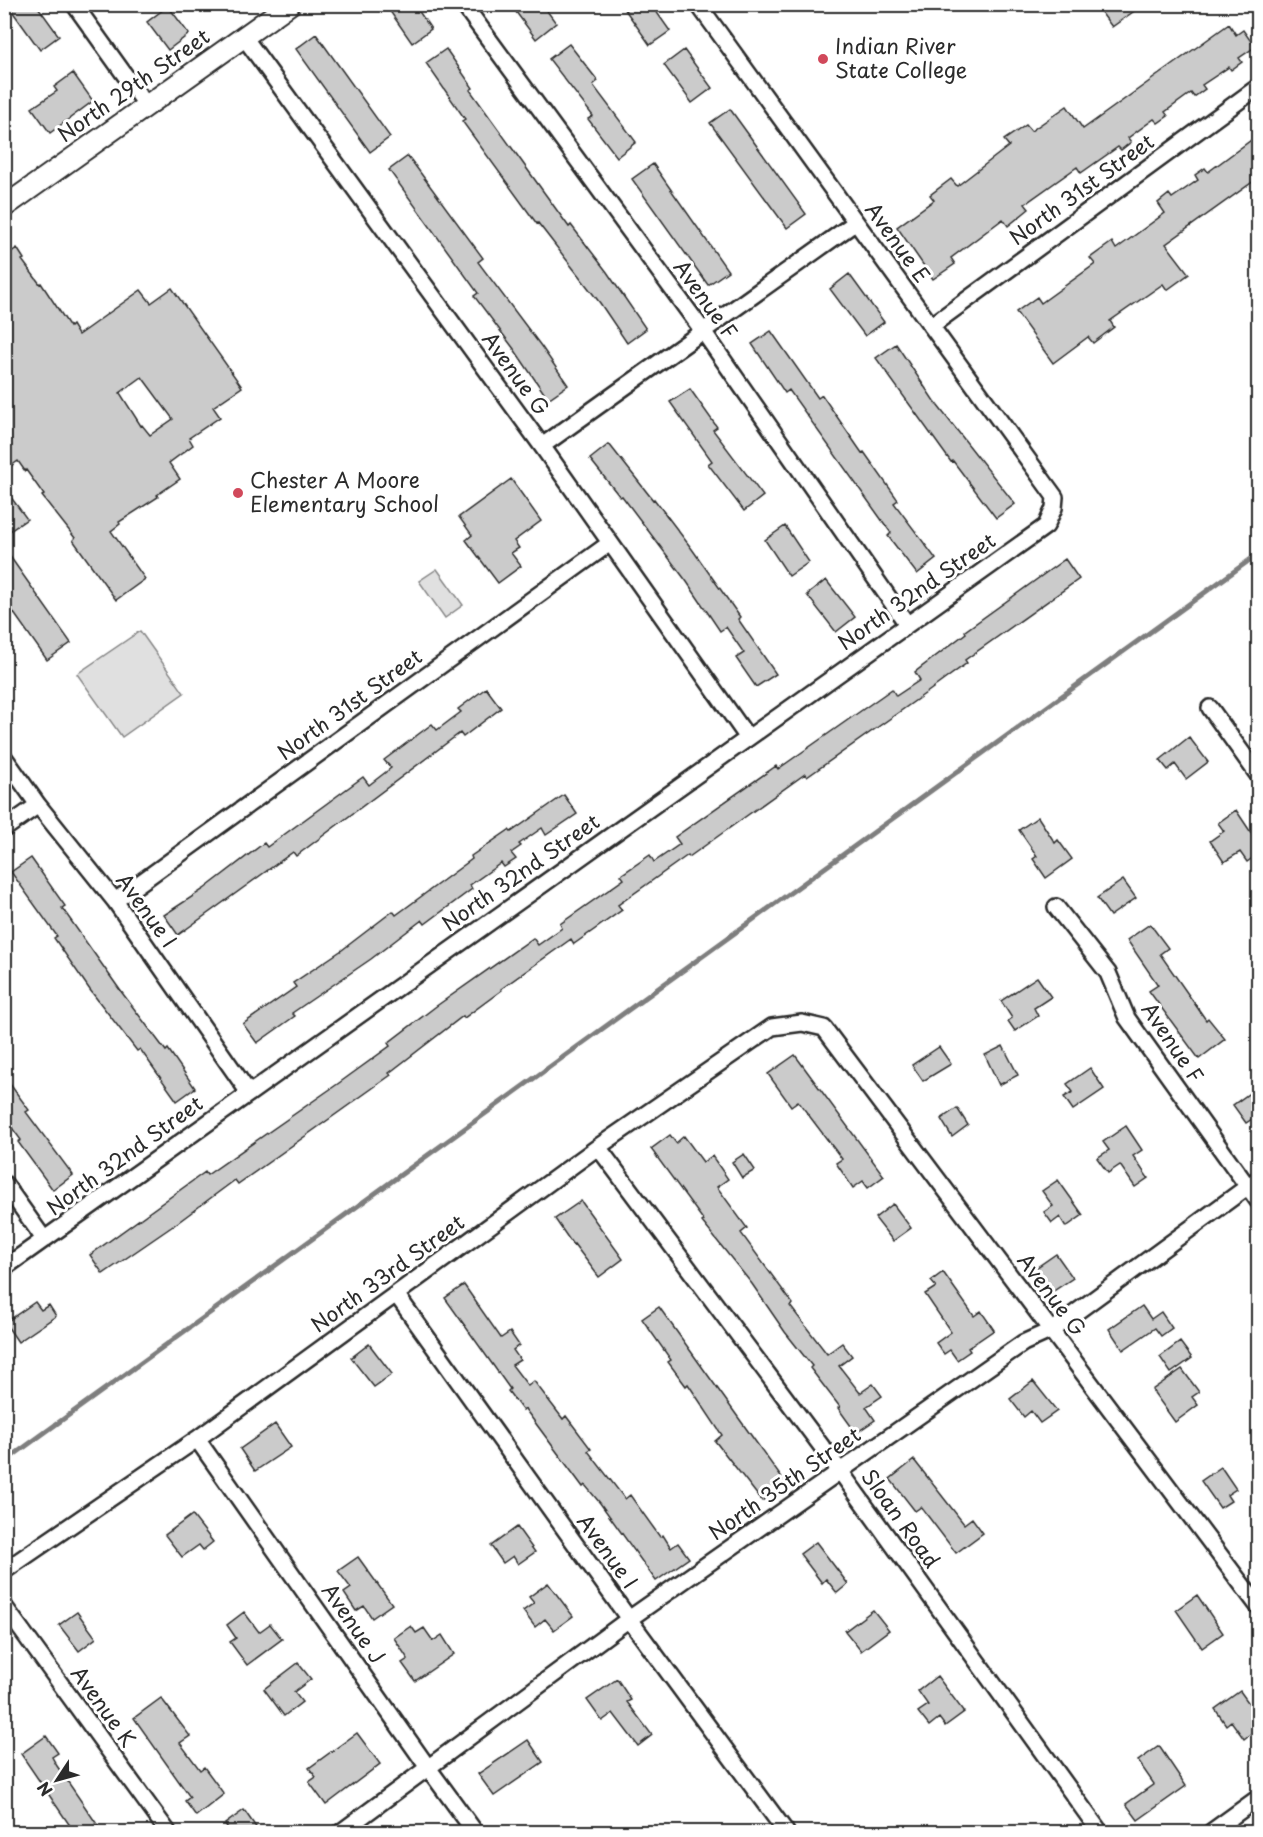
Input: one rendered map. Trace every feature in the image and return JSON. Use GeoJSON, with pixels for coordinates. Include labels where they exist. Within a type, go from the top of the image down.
{"type":"FeatureCollection","features":[{"type":"Feature","properties":{"kind":"street"},"geometry":{"type":"LineString","coordinates":[[74,4],[147,106]]}},
{"type":"Feature","properties":{"kind":"street","name":"North 29th Street"},"geometry":{"type":"LineString","coordinates":[[4,207],[290,4]]}},
{"type":"Feature","properties":{"kind":"street","name":"Avenue F"},"geometry":{"type":"LineString","coordinates":[[463,4],[703,332],[908,624]]}},
{"type":"Feature","properties":{"kind":"street","name":"Avenue E"},"geometry":{"type":"LineString","coordinates":[[698,4],[1055,496],[1054,508]]}},
{"type":"Feature","properties":{"kind":"street","name":"Avenue G"},"geometry":{"type":"LineString","coordinates":[[244,37],[542,446],[748,738]]}},
{"type":"Feature","properties":{"kind":"street","name":"North 31st Street"},"geometry":{"type":"LineString","coordinates":[[931,326],[1258,87]]}},
{"type":"Feature","properties":{"kind":"street"},"geometry":{"type":"LineString","coordinates":[[542,446],[856,222]]}},
{"type":"Feature","properties":{"kind":"street","name":"North 32nd Street"},"geometry":{"type":"LineString","coordinates":[[4,1268],[1046,526],[1054,508]]}},
{"type":"Feature","properties":{"kind":"street","name":"North 31st Street"},"geometry":{"type":"LineString","coordinates":[[115,901],[610,543]]}},
{"type":"Feature","properties":{"kind":"street"},"geometry":{"type":"LineString","coordinates":[[1210,708],[1258,775]]}},
{"type":"Feature","properties":{"kind":"street","name":"Avenue I"},"geometry":{"type":"LineString","coordinates":[[4,757],[38,805],[115,901],[249,1093]]}},
{"type":"Feature","properties":{"kind":"street"},"geometry":{"type":"LineString","coordinates":[[4,829],[38,805]]}},
{"type":"Feature","properties":{"kind":"street","name":"Avenue F"},"geometry":{"type":"LineString","coordinates":[[1056,907],[1108,973],[1127,1018],[1253,1183],[1258,1201]]}},
{"type":"Feature","properties":{"kind":"street","name":"Avenue G"},"geometry":{"type":"LineString","coordinates":[[802,1023],[824,1028],[1258,1606]]}},
{"type":"Feature","properties":{"kind":"street","name":"North 33rd Street"},"geometry":{"type":"LineString","coordinates":[[4,1571],[198,1439],[598,1146],[772,1026],[802,1023]]}},
{"type":"Feature","properties":{"kind":"street","name":"Sloan Road"},"geometry":{"type":"LineString","coordinates":[[598,1146],[840,1471],[1101,1833]]}},
{"type":"Feature","properties":{"kind":"street"},"geometry":{"type":"LineString","coordinates":[[4,1183],[44,1239]]}},
{"type":"Feature","properties":{"kind":"street","name":"North 35th Street"},"geometry":{"type":"LineString","coordinates":[[341,1833],[629,1619],[1023,1343],[1052,1330],[1253,1183]]}},
{"type":"Feature","properties":{"kind":"street","name":"Avenue I"},"geometry":{"type":"LineString","coordinates":[[396,1294],[786,1833]]}},
{"type":"Feature","properties":{"kind":"street","name":"Avenue J"},"geometry":{"type":"LineString","coordinates":[[198,1439],[475,1833]]}},
{"type":"Feature","properties":{"kind":"street","name":"Avenue K"},"geometry":{"type":"LineString","coordinates":[[4,1606],[168,1833]]}},
{"type":"Feature","properties":{"kind":"street"},"geometry":{"type":"LineString","coordinates":[[1211,1833],[1258,1798]]}},
{"type":"Feature","properties":{"kind":"shaded area"},"geometry":{"type":"Polygon","coordinates":[[[437,569],[463,605],[445,618],[419,581],[437,569]]]}},
{"type":"Feature","properties":{"kind":"shaded area"},"geometry":{"type":"Polygon","coordinates":[[[140,631],[184,693],[122,737],[77,674],[140,631]]]}},
{"type":"Feature","properties":{"kind":"building"},"geometry":{"type":"Polygon","coordinates":[[[7,4],[36,4],[59,36],[40,50],[7,4]]]}},
{"type":"Feature","properties":{"kind":"building"},"geometry":{"type":"Polygon","coordinates":[[[385,4],[414,4],[431,29],[412,43],[385,4]]]}},
{"type":"Feature","properties":{"kind":"building"},"geometry":{"type":"Polygon","coordinates":[[[510,4],[542,4],[556,23],[536,39],[510,4]]]}},
{"type":"Feature","properties":{"kind":"building"},"geometry":{"type":"Polygon","coordinates":[[[621,4],[651,4],[670,31],[650,45],[621,4]]]}},
{"type":"Feature","properties":{"kind":"building"},"geometry":{"type":"Polygon","coordinates":[[[1095,4],[1144,4],[1112,27],[1095,4]]]}},
{"type":"Feature","properties":{"kind":"building"},"geometry":{"type":"Polygon","coordinates":[[[168,6],[189,34],[168,50],[147,22],[168,6]]]}},
{"type":"Feature","properties":{"kind":"building"},"geometry":{"type":"Polygon","coordinates":[[[1229,24],[1236,35],[1243,30],[1255,47],[1239,58],[1242,62],[1231,70],[1229,67],[1202,85],[1205,89],[1194,97],[1191,93],[1165,112],[1168,116],[1158,123],[1154,119],[1128,138],[1131,142],[1121,150],[1118,147],[1081,173],[1077,167],[1025,204],[1029,209],[1008,226],[1003,219],[951,258],[955,264],[933,279],[897,227],[934,200],[930,195],[951,179],[957,186],[1009,146],[1004,140],[1026,125],[1031,131],[1067,106],[1083,129],[1229,24]]]}},
{"type":"Feature","properties":{"kind":"building"},"geometry":{"type":"Polygon","coordinates":[[[316,34],[390,137],[370,152],[296,49],[316,34]]]}},
{"type":"Feature","properties":{"kind":"building"},"geometry":{"type":"Polygon","coordinates":[[[569,44],[598,81],[593,85],[636,142],[617,157],[588,119],[593,116],[549,59],[569,44]]]}},
{"type":"Feature","properties":{"kind":"building"},"geometry":{"type":"Polygon","coordinates":[[[446,49],[473,88],[470,90],[569,227],[571,225],[607,272],[646,329],[627,343],[600,303],[537,224],[462,121],[465,119],[426,63],[446,49]]]}},
{"type":"Feature","properties":{"kind":"building"},"geometry":{"type":"Polygon","coordinates":[[[684,50],[712,88],[692,103],[664,65],[684,50]]]}},
{"type":"Feature","properties":{"kind":"building"},"geometry":{"type":"Polygon","coordinates":[[[73,73],[93,101],[50,133],[32,108],[57,91],[54,87],[73,73]]]}},
{"type":"Feature","properties":{"kind":"building"},"geometry":{"type":"Polygon","coordinates":[[[730,109],[806,214],[787,228],[710,123],[730,109]]]}},
{"type":"Feature","properties":{"kind":"building"},"geometry":{"type":"Polygon","coordinates":[[[1258,135],[1258,178],[1166,244],[1189,274],[1167,290],[1163,284],[1110,321],[1114,327],[1093,343],[1088,337],[1053,363],[1016,312],[1037,297],[1041,303],[1095,264],[1090,258],[1112,242],[1116,249],[1165,213],[1158,203],[1169,194],[1172,198],[1198,180],[1195,175],[1205,168],[1208,172],[1258,135]]]}},
{"type":"Feature","properties":{"kind":"building"},"geometry":{"type":"Polygon","coordinates":[[[408,156],[483,258],[478,262],[568,385],[548,399],[474,296],[478,293],[389,170],[408,156]]]}},
{"type":"Feature","properties":{"kind":"building"},"geometry":{"type":"Polygon","coordinates":[[[653,164],[728,271],[708,285],[632,179],[653,164]]]}},
{"type":"Feature","properties":{"kind":"building"},"geometry":{"type":"Polygon","coordinates":[[[17,248],[24,259],[22,260],[78,335],[141,290],[151,303],[172,288],[242,387],[213,407],[220,417],[189,438],[193,445],[169,463],[180,479],[157,495],[158,497],[119,522],[120,524],[111,531],[145,579],[116,600],[26,470],[18,461],[4,471],[4,257],[17,248]],[[142,377],[120,393],[141,426],[150,435],[173,419],[142,377]]]}},
{"type":"Feature","properties":{"kind":"building"},"geometry":{"type":"Polygon","coordinates":[[[849,274],[884,322],[865,336],[830,289],[849,274]]]}},
{"type":"Feature","properties":{"kind":"building"},"geometry":{"type":"Polygon","coordinates":[[[771,331],[818,398],[822,395],[862,453],[864,452],[898,500],[894,503],[936,559],[917,574],[888,536],[891,533],[789,390],[785,393],[752,344],[771,331]]]}},
{"type":"Feature","properties":{"kind":"building"},"geometry":{"type":"Polygon","coordinates":[[[896,344],[934,401],[1015,504],[996,518],[953,461],[951,462],[876,358],[896,344]]]}},
{"type":"Feature","properties":{"kind":"building"},"geometry":{"type":"Polygon","coordinates":[[[690,389],[717,427],[713,430],[763,496],[744,511],[708,464],[712,461],[670,402],[690,389]]]}},
{"type":"Feature","properties":{"kind":"building"},"geometry":{"type":"Polygon","coordinates":[[[609,444],[692,549],[740,617],[738,619],[776,674],[756,687],[736,658],[744,653],[726,627],[720,631],[687,582],[622,496],[620,497],[590,459],[609,444]]]}},
{"type":"Feature","properties":{"kind":"building"},"geometry":{"type":"Polygon","coordinates":[[[511,479],[541,521],[514,541],[519,548],[511,553],[521,566],[498,583],[466,540],[472,535],[459,517],[511,479]]]}},
{"type":"Feature","properties":{"kind":"building"},"geometry":{"type":"Polygon","coordinates":[[[4,488],[27,519],[4,535],[4,488]]]}},
{"type":"Feature","properties":{"kind":"building"},"geometry":{"type":"Polygon","coordinates":[[[785,526],[809,562],[789,576],[765,540],[785,526]]]}},
{"type":"Feature","properties":{"kind":"building"},"geometry":{"type":"Polygon","coordinates":[[[4,548],[71,643],[47,660],[4,599],[4,548]]]}},
{"type":"Feature","properties":{"kind":"building"},"geometry":{"type":"Polygon","coordinates":[[[1065,559],[1079,579],[965,660],[967,663],[807,777],[805,774],[618,905],[622,910],[574,944],[571,939],[464,1018],[463,1016],[389,1073],[391,1075],[238,1184],[235,1180],[103,1274],[90,1255],[205,1172],[207,1175],[339,1083],[390,1046],[388,1043],[435,1007],[533,938],[538,945],[562,928],[560,924],[624,879],[621,875],[650,855],[654,862],[680,844],[675,837],[776,766],[778,769],[892,689],[896,696],[920,680],[915,672],[966,633],[965,631],[1065,559]]]}},
{"type":"Feature","properties":{"kind":"building"},"geometry":{"type":"Polygon","coordinates":[[[826,580],[855,617],[836,632],[807,595],[826,580]]]}},
{"type":"Feature","properties":{"kind":"building"},"geometry":{"type":"Polygon","coordinates":[[[486,688],[501,708],[463,737],[460,733],[296,856],[293,852],[178,935],[164,915],[204,889],[264,843],[267,847],[363,777],[369,785],[391,768],[384,760],[432,724],[437,730],[461,712],[458,709],[486,688]]]}},
{"type":"Feature","properties":{"kind":"building"},"geometry":{"type":"Polygon","coordinates":[[[1189,737],[1208,762],[1186,779],[1175,764],[1168,770],[1160,760],[1189,737]]]}},
{"type":"Feature","properties":{"kind":"building"},"geometry":{"type":"Polygon","coordinates":[[[564,795],[577,814],[546,835],[542,828],[519,844],[521,846],[511,853],[516,859],[504,867],[501,863],[470,885],[472,889],[425,924],[422,920],[371,959],[292,1013],[295,1016],[257,1043],[243,1024],[296,987],[293,983],[342,950],[393,911],[396,915],[472,859],[471,856],[509,830],[511,832],[564,795]]]}},
{"type":"Feature","properties":{"kind":"building"},"geometry":{"type":"Polygon","coordinates":[[[1236,810],[1258,843],[1258,854],[1247,862],[1240,852],[1224,862],[1210,841],[1224,831],[1218,823],[1236,810]]]}},
{"type":"Feature","properties":{"kind":"building"},"geometry":{"type":"Polygon","coordinates":[[[1038,817],[1055,843],[1058,840],[1072,859],[1046,878],[1033,859],[1037,856],[1019,830],[1038,817]]]}},
{"type":"Feature","properties":{"kind":"building"},"geometry":{"type":"Polygon","coordinates":[[[31,858],[65,906],[62,908],[120,990],[166,1051],[168,1049],[195,1088],[177,1101],[140,1049],[137,1051],[90,990],[54,938],[57,936],[11,872],[31,858]]]}},
{"type":"Feature","properties":{"kind":"building"},"geometry":{"type":"Polygon","coordinates":[[[1123,880],[1136,898],[1110,916],[1097,898],[1123,880]]]}},
{"type":"Feature","properties":{"kind":"building"},"geometry":{"type":"Polygon","coordinates":[[[1150,924],[1168,948],[1160,954],[1206,1020],[1208,1018],[1225,1039],[1199,1059],[1149,991],[1158,985],[1127,940],[1150,924]]]}},
{"type":"Feature","properties":{"kind":"building"},"geometry":{"type":"Polygon","coordinates":[[[1037,977],[1051,997],[1034,1008],[1038,1016],[1015,1031],[1008,1021],[1012,1018],[1001,1001],[1037,977]]]}},
{"type":"Feature","properties":{"kind":"building"},"geometry":{"type":"Polygon","coordinates":[[[1003,1046],[1018,1075],[999,1085],[985,1055],[1003,1046]]]}},
{"type":"Feature","properties":{"kind":"building"},"geometry":{"type":"Polygon","coordinates":[[[939,1047],[951,1064],[923,1081],[912,1065],[939,1047]]]}},
{"type":"Feature","properties":{"kind":"building"},"geometry":{"type":"Polygon","coordinates":[[[795,1055],[884,1176],[868,1188],[863,1181],[853,1188],[836,1163],[842,1159],[798,1101],[791,1106],[768,1074],[795,1055]]]}},
{"type":"Feature","properties":{"kind":"building"},"geometry":{"type":"Polygon","coordinates":[[[1090,1068],[1104,1089],[1073,1110],[1064,1097],[1073,1092],[1067,1084],[1090,1068]]]}},
{"type":"Feature","properties":{"kind":"building"},"geometry":{"type":"Polygon","coordinates":[[[4,1076],[29,1110],[26,1112],[73,1175],[53,1190],[18,1142],[21,1140],[4,1117],[4,1076]]]}},
{"type":"Feature","properties":{"kind":"building"},"geometry":{"type":"Polygon","coordinates":[[[1258,1087],[1258,1115],[1246,1123],[1233,1105],[1258,1087]]]}},
{"type":"Feature","properties":{"kind":"building"},"geometry":{"type":"Polygon","coordinates":[[[957,1108],[968,1125],[952,1137],[941,1119],[957,1108]]]}},
{"type":"Feature","properties":{"kind":"building"},"geometry":{"type":"Polygon","coordinates":[[[1126,1126],[1142,1150],[1133,1156],[1148,1178],[1135,1187],[1120,1165],[1108,1173],[1097,1158],[1109,1150],[1103,1142],[1126,1126]]]}},
{"type":"Feature","properties":{"kind":"building"},"geometry":{"type":"Polygon","coordinates":[[[670,1135],[676,1143],[684,1136],[703,1162],[712,1156],[728,1179],[717,1187],[747,1228],[741,1233],[793,1304],[790,1306],[827,1354],[842,1343],[852,1356],[839,1366],[860,1393],[873,1384],[882,1396],[866,1407],[875,1420],[856,1433],[838,1408],[840,1407],[810,1368],[812,1366],[752,1284],[702,1222],[704,1221],[651,1149],[670,1135]]]}},
{"type":"Feature","properties":{"kind":"building"},"geometry":{"type":"Polygon","coordinates":[[[744,1154],[755,1170],[742,1178],[732,1162],[744,1154]]]}},
{"type":"Feature","properties":{"kind":"building"},"geometry":{"type":"Polygon","coordinates":[[[1058,1180],[1083,1215],[1066,1227],[1060,1217],[1052,1223],[1044,1212],[1053,1206],[1042,1191],[1058,1180]]]}},
{"type":"Feature","properties":{"kind":"building"},"geometry":{"type":"Polygon","coordinates":[[[581,1201],[623,1259],[599,1277],[555,1219],[581,1201]]]}},
{"type":"Feature","properties":{"kind":"building"},"geometry":{"type":"Polygon","coordinates":[[[893,1204],[911,1228],[893,1241],[875,1218],[893,1204]]]}},
{"type":"Feature","properties":{"kind":"building"},"geometry":{"type":"Polygon","coordinates":[[[1056,1254],[1073,1278],[1049,1294],[1033,1270],[1056,1254]]]}},
{"type":"Feature","properties":{"kind":"building"},"geometry":{"type":"Polygon","coordinates":[[[943,1272],[974,1316],[981,1311],[994,1330],[968,1348],[970,1351],[957,1360],[950,1350],[944,1354],[936,1343],[951,1332],[925,1294],[936,1287],[931,1281],[943,1272]]]}},
{"type":"Feature","properties":{"kind":"building"},"geometry":{"type":"Polygon","coordinates":[[[464,1285],[501,1338],[510,1332],[519,1345],[513,1350],[520,1360],[512,1365],[528,1386],[534,1381],[563,1419],[566,1416],[591,1449],[588,1451],[625,1499],[630,1495],[660,1537],[663,1535],[671,1548],[678,1543],[689,1558],[656,1581],[600,1503],[585,1485],[583,1487],[525,1409],[523,1411],[508,1391],[510,1389],[445,1298],[464,1285]]]}},
{"type":"Feature","properties":{"kind":"building"},"geometry":{"type":"Polygon","coordinates":[[[35,1302],[41,1310],[49,1305],[56,1316],[18,1342],[5,1323],[35,1302]]]}},
{"type":"Feature","properties":{"kind":"building"},"geometry":{"type":"Polygon","coordinates":[[[1142,1306],[1151,1319],[1161,1312],[1172,1328],[1161,1336],[1155,1328],[1123,1350],[1109,1329],[1142,1306]]]}},
{"type":"Feature","properties":{"kind":"building"},"geometry":{"type":"Polygon","coordinates":[[[659,1307],[786,1484],[762,1501],[715,1441],[722,1435],[688,1384],[686,1386],[668,1362],[671,1360],[642,1319],[659,1307]]]}},
{"type":"Feature","properties":{"kind":"building"},"geometry":{"type":"Polygon","coordinates":[[[1180,1342],[1192,1358],[1171,1373],[1160,1357],[1180,1342]]]}},
{"type":"Feature","properties":{"kind":"building"},"geometry":{"type":"Polygon","coordinates":[[[369,1344],[392,1374],[374,1387],[351,1358],[369,1344]]]}},
{"type":"Feature","properties":{"kind":"building"},"geometry":{"type":"Polygon","coordinates":[[[1182,1369],[1199,1392],[1192,1397],[1198,1405],[1175,1422],[1152,1390],[1182,1369]]]}},
{"type":"Feature","properties":{"kind":"building"},"geometry":{"type":"Polygon","coordinates":[[[1033,1381],[1057,1411],[1040,1423],[1031,1411],[1024,1417],[1010,1399],[1033,1381]]]}},
{"type":"Feature","properties":{"kind":"building"},"geometry":{"type":"Polygon","coordinates":[[[275,1424],[291,1447],[255,1471],[240,1449],[275,1424]]]}},
{"type":"Feature","properties":{"kind":"building"},"geometry":{"type":"Polygon","coordinates":[[[914,1460],[964,1524],[972,1518],[983,1533],[956,1553],[921,1507],[915,1511],[890,1479],[914,1460]]]}},
{"type":"Feature","properties":{"kind":"building"},"geometry":{"type":"Polygon","coordinates":[[[1221,1467],[1236,1489],[1227,1495],[1231,1501],[1220,1508],[1201,1481],[1221,1467]]]}},
{"type":"Feature","properties":{"kind":"building"},"geometry":{"type":"Polygon","coordinates":[[[192,1515],[213,1542],[203,1550],[199,1545],[182,1557],[165,1535],[192,1515]]]}},
{"type":"Feature","properties":{"kind":"building"},"geometry":{"type":"Polygon","coordinates":[[[517,1527],[535,1552],[518,1564],[513,1556],[503,1563],[491,1546],[517,1527]]]}},
{"type":"Feature","properties":{"kind":"building"},"geometry":{"type":"Polygon","coordinates":[[[816,1542],[848,1584],[837,1593],[826,1579],[822,1583],[800,1554],[816,1542]]]}},
{"type":"Feature","properties":{"kind":"building"},"geometry":{"type":"Polygon","coordinates":[[[358,1557],[392,1604],[372,1618],[364,1606],[356,1611],[344,1593],[351,1588],[338,1571],[358,1557]]]}},
{"type":"Feature","properties":{"kind":"building"},"geometry":{"type":"Polygon","coordinates":[[[548,1583],[573,1616],[554,1630],[545,1619],[535,1627],[523,1611],[534,1603],[529,1597],[548,1583]]]}},
{"type":"Feature","properties":{"kind":"building"},"geometry":{"type":"Polygon","coordinates":[[[1197,1595],[1223,1633],[1202,1648],[1176,1610],[1197,1595]]]}},
{"type":"Feature","properties":{"kind":"building"},"geometry":{"type":"Polygon","coordinates":[[[873,1610],[889,1630],[861,1651],[845,1631],[873,1610]]]}},
{"type":"Feature","properties":{"kind":"building"},"geometry":{"type":"Polygon","coordinates":[[[77,1612],[96,1638],[79,1651],[59,1625],[77,1612]]]}},
{"type":"Feature","properties":{"kind":"building"},"geometry":{"type":"Polygon","coordinates":[[[244,1612],[259,1632],[270,1624],[282,1639],[247,1665],[230,1642],[236,1638],[227,1625],[244,1612]]]}},
{"type":"Feature","properties":{"kind":"building"},"geometry":{"type":"Polygon","coordinates":[[[411,1626],[416,1633],[424,1628],[433,1641],[442,1635],[454,1654],[415,1681],[402,1663],[408,1659],[394,1638],[411,1626]]]}},
{"type":"Feature","properties":{"kind":"building"},"geometry":{"type":"Polygon","coordinates":[[[298,1663],[311,1679],[294,1692],[302,1702],[284,1716],[264,1689],[298,1663]]]}},
{"type":"Feature","properties":{"kind":"building"},"geometry":{"type":"Polygon","coordinates":[[[937,1676],[964,1712],[945,1726],[939,1718],[929,1726],[918,1712],[928,1705],[918,1691],[937,1676]]]}},
{"type":"Feature","properties":{"kind":"building"},"geometry":{"type":"Polygon","coordinates":[[[617,1679],[631,1700],[627,1702],[652,1735],[638,1746],[613,1713],[602,1721],[587,1700],[617,1679]]]}},
{"type":"Feature","properties":{"kind":"building"},"geometry":{"type":"Polygon","coordinates":[[[1240,1691],[1258,1716],[1258,1728],[1244,1739],[1231,1721],[1226,1725],[1215,1709],[1240,1691]]]}},
{"type":"Feature","properties":{"kind":"building"},"geometry":{"type":"Polygon","coordinates":[[[161,1698],[190,1736],[180,1743],[200,1770],[204,1767],[224,1794],[196,1816],[185,1801],[190,1797],[134,1718],[161,1698]]]}},
{"type":"Feature","properties":{"kind":"building"},"geometry":{"type":"Polygon","coordinates":[[[357,1733],[380,1764],[326,1805],[309,1782],[316,1777],[309,1768],[357,1733]]]}},
{"type":"Feature","properties":{"kind":"building"},"geometry":{"type":"Polygon","coordinates":[[[46,1736],[58,1753],[52,1757],[57,1766],[103,1833],[75,1833],[21,1754],[46,1736]]]}},
{"type":"Feature","properties":{"kind":"building"},"geometry":{"type":"Polygon","coordinates":[[[528,1740],[543,1762],[494,1796],[478,1774],[528,1740]]]}},
{"type":"Feature","properties":{"kind":"building"},"geometry":{"type":"Polygon","coordinates":[[[1159,1746],[1186,1786],[1138,1820],[1126,1804],[1154,1784],[1138,1761],[1159,1746]]]}},
{"type":"Feature","properties":{"kind":"building"},"geometry":{"type":"Polygon","coordinates":[[[244,1810],[260,1833],[231,1833],[225,1824],[244,1810]]]}},
{"type":"Feature","properties":{"kind":"waterway"},"geometry":{"type":"LineString","coordinates":[[4,1462],[1258,554]]}},
{"type":"Feature","properties":{"kind":"place","name":"Indian River State College"},"geometry":{"type":"Point","coordinates":[823,59]}},
{"type":"Feature","properties":{"kind":"place","name":"Chester A Moore Elementary School"},"geometry":{"type":"Point","coordinates":[238,493]}}]}
